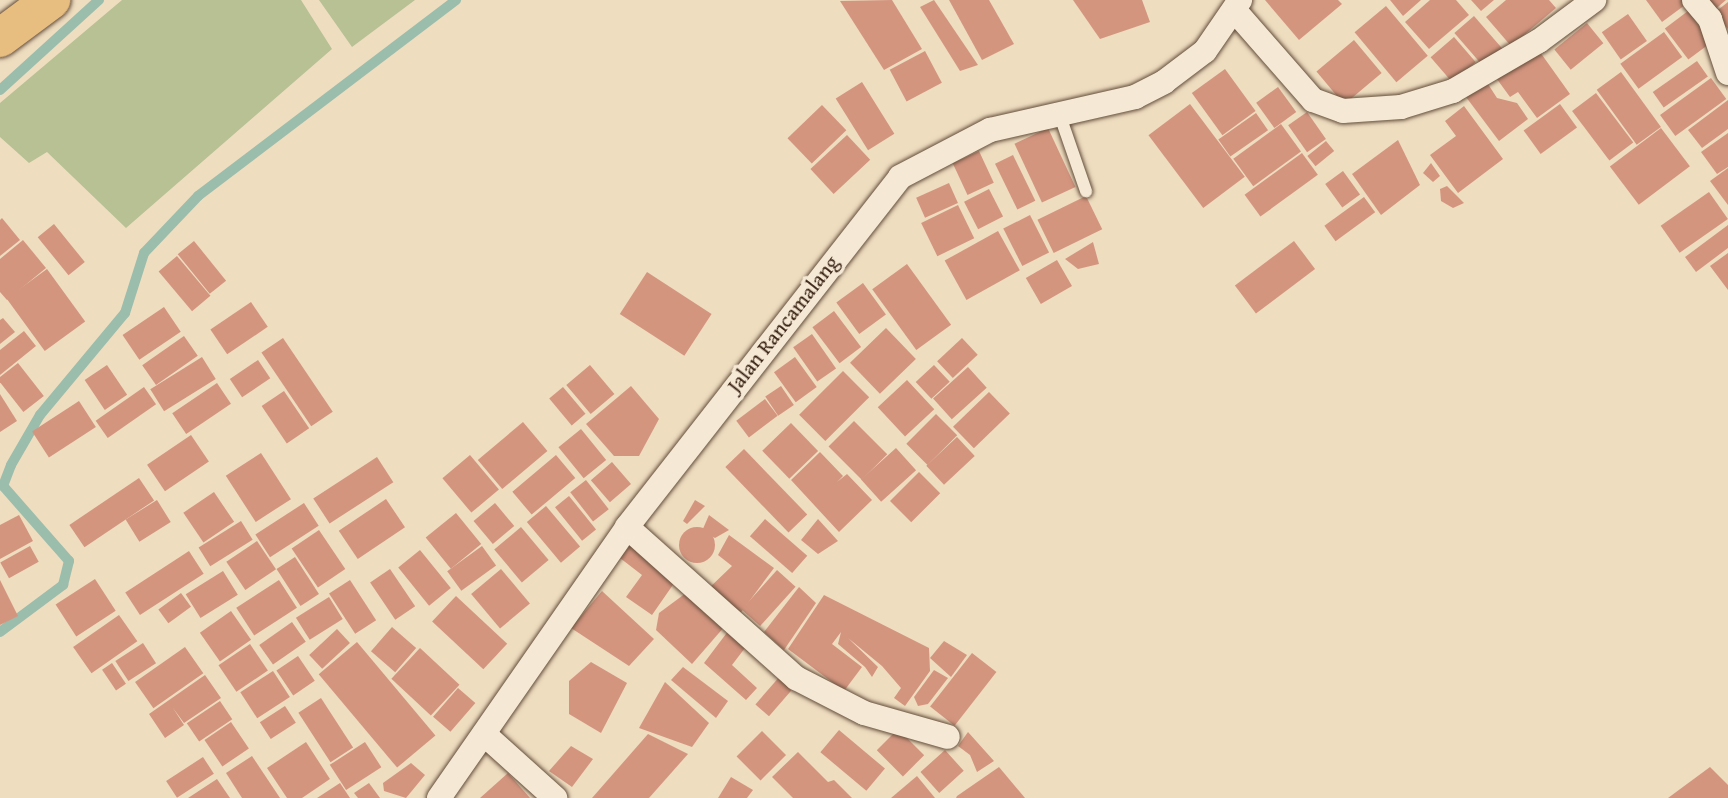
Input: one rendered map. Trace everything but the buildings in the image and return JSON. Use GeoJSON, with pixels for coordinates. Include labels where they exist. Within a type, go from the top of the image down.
{"type":"FeatureCollection","features":[{"type":"Feature","properties":{"kind":"highway"},"geometry":{"type":"LineString","coordinates":[[0,11],[11,0]]}},
{"type":"Feature","properties":{"kind":"highway"},"geometry":{"type":"LineString","coordinates":[[0,38],[51,0]]}},
{"type":"Feature","properties":{"kind":"street"},"geometry":{"type":"LineString","coordinates":[[1238,6],[1313,100],[1343,111],[1401,107],[1453,90],[1539,41],[1594,0]]}},
{"type":"Feature","properties":{"kind":"street"},"geometry":{"type":"LineString","coordinates":[[1695,0],[1710,19],[1728,73]]}},
{"type":"Feature","properties":{"kind":"street","name":"Jalan Rancamalang"},"geometry":{"type":"LineString","coordinates":[[439,798],[628,527],[900,177],[963,141],[1059,113],[1135,97],[1164,82],[1205,51],[1238,6]]}},
{"type":"Feature","properties":{"kind":"street"},"geometry":{"type":"LineString","coordinates":[[628,527],[796,678],[853,708],[948,737]]}},
{"type":"Feature","properties":{"kind":"street"},"geometry":{"type":"LineString","coordinates":[[484,733],[555,798]]}},
{"type":"Feature","properties":{"kind":"lane"},"geometry":{"type":"LineString","coordinates":[[1059,113],[1086,191]]}},
{"type":"Feature","properties":{"kind":"green space"},"geometry":{"type":"Polygon","coordinates":[[[122,0],[301,0],[332,49],[126,228],[47,152],[29,163],[0,137],[0,103],[122,0]]]}},
{"type":"Feature","properties":{"kind":"green space"},"geometry":{"type":"Polygon","coordinates":[[[319,0],[415,0],[352,47],[319,0]]]}},
{"type":"Feature","properties":{"kind":"waterway"},"geometry":{"type":"LineString","coordinates":[[0,90],[99,0]]}},
{"type":"Feature","properties":{"kind":"waterway"},"geometry":{"type":"LineString","coordinates":[[0,632],[63,585],[69,561],[3,486],[11,465],[40,415],[125,313],[144,253],[198,196],[456,0]]}}]}
